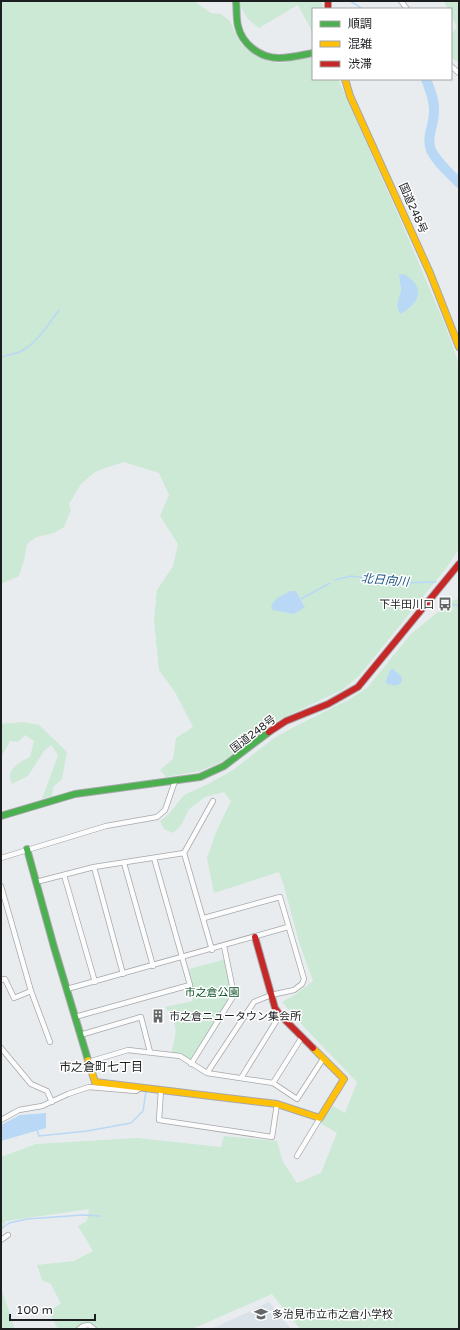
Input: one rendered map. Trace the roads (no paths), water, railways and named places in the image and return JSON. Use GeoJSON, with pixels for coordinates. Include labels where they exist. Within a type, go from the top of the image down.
{"type":"FeatureCollection","features":[{"type":"Feature","properties":{"kind":"main road"},"geometry":{"type":"LineString","coordinates":[[236,1],[238,28],[246,41],[257,51],[276,58],[290,58],[312,53]]}},
{"type":"Feature","properties":{"kind":"main road","name":"国道248号"},"geometry":{"type":"LineString","coordinates":[[345,80],[350,96],[430,273],[459,347]]}},
{"type":"Feature","properties":{"kind":"main road","name":"国道248号"},"geometry":{"type":"LineString","coordinates":[[1,816],[75,794],[200,777],[224,768],[269,732],[287,721],[330,703],[358,687],[459,564]]}},
{"type":"Feature","properties":{"kind":"main road"},"geometry":{"type":"LineString","coordinates":[[27,849],[80,1035],[95,1082],[277,1104],[320,1118],[344,1079],[280,1015],[275,1008],[255,937]]}},
{"type":"Feature","properties":{"kind":"street"},"geometry":{"type":"LineString","coordinates":[[1,858],[106,826],[157,817],[165,810],[175,781]]}},
{"type":"Feature","properties":{"kind":"street"},"geometry":{"type":"LineString","coordinates":[[212,950],[184,853],[214,801]]}},
{"type":"Feature","properties":{"kind":"street"},"geometry":{"type":"LineString","coordinates":[[36,882],[94,867],[184,853]]}},
{"type":"Feature","properties":{"kind":"street"},"geometry":{"type":"LineString","coordinates":[[76,1017],[190,985],[154,858]]}},
{"type":"Feature","properties":{"kind":"street"},"geometry":{"type":"LineString","coordinates":[[124,863],[153,966]]}},
{"type":"Feature","properties":{"kind":"street"},"geometry":{"type":"LineString","coordinates":[[94,867],[123,974]]}},
{"type":"Feature","properties":{"kind":"street"},"geometry":{"type":"LineString","coordinates":[[64,875],[95,982]]}},
{"type":"Feature","properties":{"kind":"street"},"geometry":{"type":"LineString","coordinates":[[1,886],[31,991],[50,1042]]}},
{"type":"Feature","properties":{"kind":"street"},"geometry":{"type":"LineString","coordinates":[[204,918],[280,897],[304,979],[302,984],[294,990],[271,995],[254,1002],[207,1073]]}},
{"type":"Feature","properties":{"kind":"street"},"geometry":{"type":"LineString","coordinates":[[67,990],[212,950],[288,927]]}},
{"type":"Feature","properties":{"kind":"street"},"geometry":{"type":"LineString","coordinates":[[191,1064],[234,995],[224,946]]}},
{"type":"Feature","properties":{"kind":"street"},"geometry":{"type":"LineString","coordinates":[[1,980],[5,979],[14,998],[31,991]]}},
{"type":"Feature","properties":{"kind":"street"},"geometry":{"type":"LineString","coordinates":[[241,1078],[280,1015]]}},
{"type":"Feature","properties":{"kind":"street"},"geometry":{"type":"LineString","coordinates":[[80,1035],[141,1017],[150,1052]]}},
{"type":"Feature","properties":{"kind":"street"},"geometry":{"type":"LineString","coordinates":[[273,1083],[302,1037]]}},
{"type":"Feature","properties":{"kind":"street"},"geometry":{"type":"LineString","coordinates":[[1,1048],[31,1084],[47,1091],[52,1102]]}},
{"type":"Feature","properties":{"kind":"street"},"geometry":{"type":"LineString","coordinates":[[88,1062],[128,1050],[180,1056],[207,1073],[273,1083],[297,1099],[323,1059]]}},
{"type":"Feature","properties":{"kind":"street"},"geometry":{"type":"LineString","coordinates":[[1,1120],[19,1110],[42,1106],[89,1087],[136,1091],[140,1088]]}},
{"type":"Feature","properties":{"kind":"street"},"geometry":{"type":"LineString","coordinates":[[161,1090],[159,1120],[272,1137],[277,1104]]}},
{"type":"Feature","properties":{"kind":"street"},"geometry":{"type":"LineString","coordinates":[[297,1156],[320,1118]]}},
{"type":"Feature","properties":{"kind":"street"},"geometry":{"type":"LineString","coordinates":[[1,1240],[8,1235]]}},
{"type":"Feature","properties":{"kind":"street"},"geometry":{"type":"LineString","coordinates":[[79,1329],[83,1326],[89,1325],[94,1329]]}},
{"type":"Feature","properties":{"kind":"water"},"geometry":{"type":"Polygon","coordinates":[[[404,274],[415,284],[418,290],[418,295],[412,305],[400,314],[397,306],[401,290],[399,275],[404,274]]]}},
{"type":"Feature","properties":{"kind":"water"},"geometry":{"type":"Polygon","coordinates":[[[290,591],[296,591],[305,607],[294,614],[273,610],[271,606],[276,599],[290,591]]]}},
{"type":"Feature","properties":{"kind":"water"},"geometry":{"type":"Polygon","coordinates":[[[393,669],[402,677],[401,683],[397,685],[386,683],[390,670],[393,669]]]}},
{"type":"Feature","properties":{"kind":"water"},"geometry":{"type":"Polygon","coordinates":[[[46,1113],[46,1128],[1,1141],[1,1125],[20,1115],[46,1113]]]}},
{"type":"Feature","properties":{"kind":"waterway"},"geometry":{"type":"LineString","coordinates":[[350,1],[361,8]]}},
{"type":"Feature","properties":{"kind":"waterway"},"geometry":{"type":"LineString","coordinates":[[426,80],[434,104],[434,117],[429,140],[431,150],[440,163],[459,183]]}},
{"type":"Feature","properties":{"kind":"waterway"},"geometry":{"type":"LineString","coordinates":[[1,357],[20,352],[32,344],[59,310]]}},
{"type":"Feature","properties":{"kind":"waterway","name":"北日向川"},"geometry":{"type":"LineString","coordinates":[[335,580],[351,576],[401,583],[436,582]]}},
{"type":"Feature","properties":{"kind":"waterway","name":"北日向川"},"geometry":{"type":"LineString","coordinates":[[301,599],[330,583]]}},
{"type":"Feature","properties":{"kind":"waterway","name":"北日向川"},"geometry":{"type":"LineString","coordinates":[[452,604],[459,606]]}},
{"type":"Feature","properties":{"kind":"waterway"},"geometry":{"type":"LineString","coordinates":[[37,1130],[39,1136],[87,1131],[131,1123],[143,1111],[146,1091]]}},
{"type":"Feature","properties":{"kind":"waterway"},"geometry":{"type":"LineString","coordinates":[[1,1229],[9,1223],[27,1219],[83,1215],[100,1216]]}},
{"type":"Feature","properties":{"kind":"place","name":"下半田川口"},"geometry":{"type":"Point","coordinates":[445,604]}},
{"type":"Feature","properties":{"kind":"place","name":"市之倉ニュータウン集会所"},"geometry":{"type":"Point","coordinates":[158,1016]}},
{"type":"Feature","properties":{"kind":"place","name":"多治見市立市之倉小学校"},"geometry":{"type":"Point","coordinates":[261,1314]}},
{"type":"Feature","properties":{"kind":"district","name":"市之倉町七丁目"},"geometry":{"type":"Point","coordinates":[101,1067]}},
{"type":"Feature","properties":{"kind":"park label","name":"市之倉公園"},"geometry":{"type":"Point","coordinates":[212,992]}}]}
